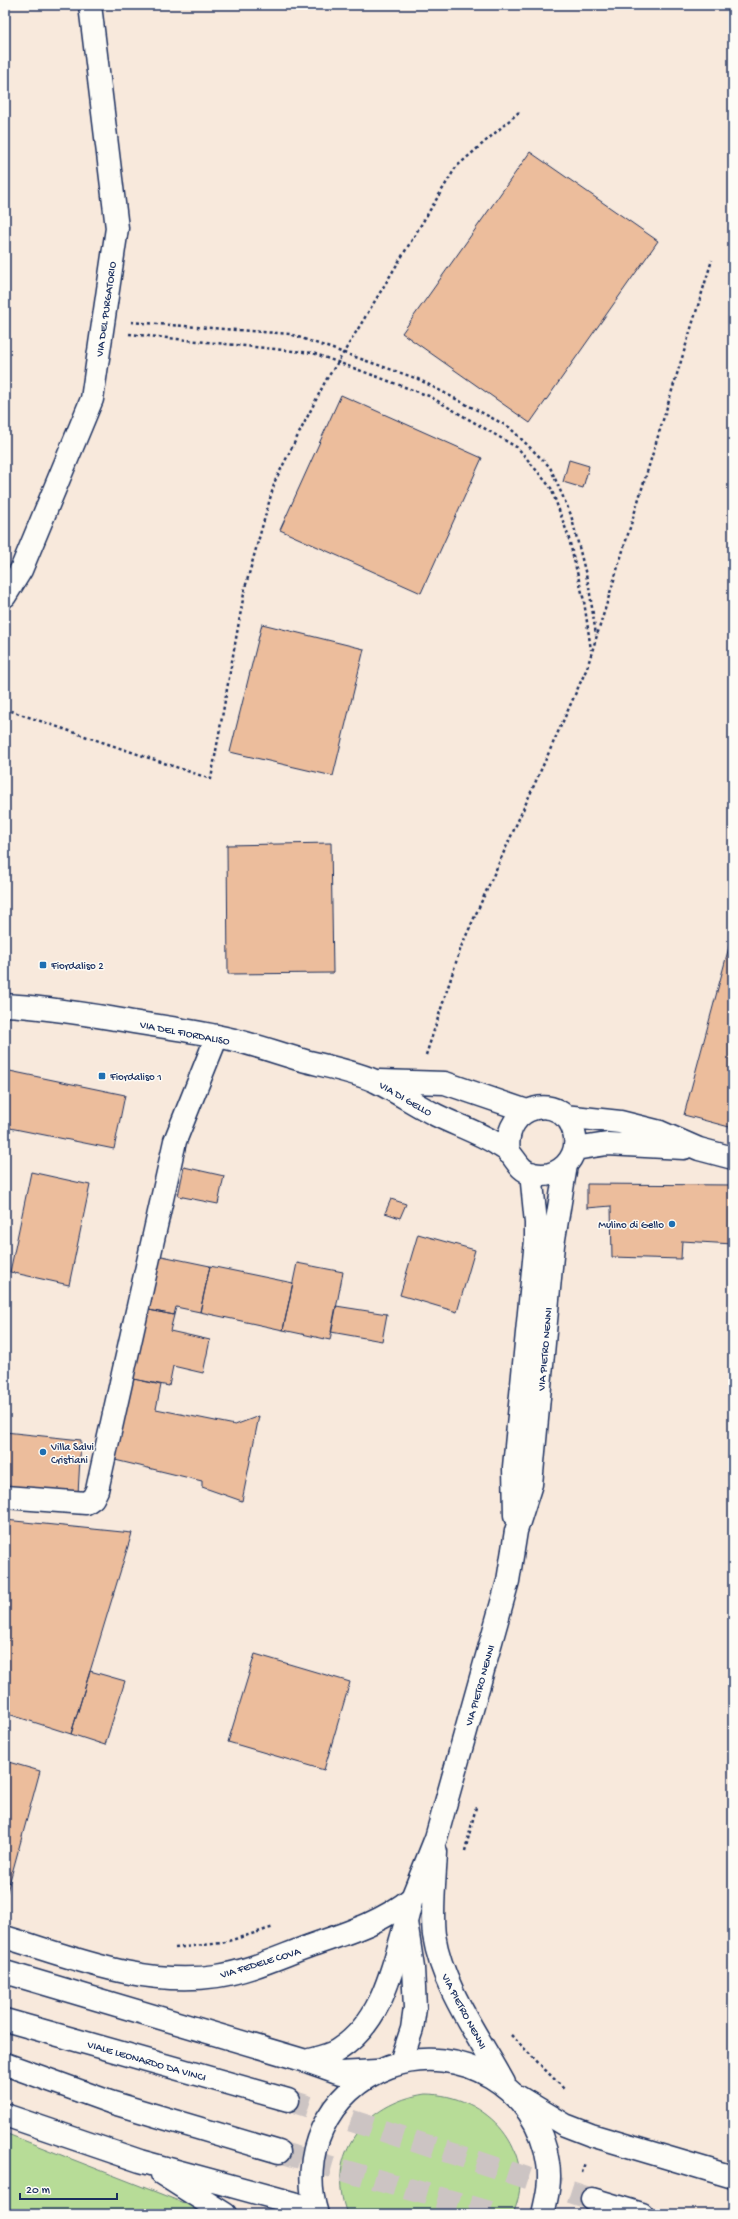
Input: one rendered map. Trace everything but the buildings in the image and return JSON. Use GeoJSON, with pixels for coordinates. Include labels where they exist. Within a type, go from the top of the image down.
{"type":"FeatureCollection","features":[{"type":"Feature","properties":{"kind":"main road","name":"VIA DEL PURGATORIO"},"geometry":{"type":"LineString","coordinates":[[5,596],[21,570],[92,399],[103,326],[117,228],[90,5]]}},
{"type":"Feature","properties":{"kind":"main road","name":"VIA DEL FIORDALISO"},"geometry":{"type":"LineString","coordinates":[[5,994],[38,1006]]}},
{"type":"Feature","properties":{"kind":"main road","name":"VIA DEL FIORDALISO"},"geometry":{"type":"LineString","coordinates":[[5,1005],[38,1006],[217,1036],[376,1081]]}},
{"type":"Feature","properties":{"kind":"main road"},"geometry":{"type":"LineString","coordinates":[[5,1497],[86,1503],[93,1498],[97,1490],[175,1141],[217,1036]]}},
{"type":"Feature","properties":{"kind":"main road","name":"VIA DI GELLO"},"geometry":{"type":"LineString","coordinates":[[376,1081],[444,1083],[527,1111]]}},
{"type":"Feature","properties":{"kind":"main road","name":"VIA DI GELLO"},"geometry":{"type":"LineString","coordinates":[[376,1081],[436,1115],[495,1143],[509,1153]]}},
{"type":"Feature","properties":{"kind":"main road"},"geometry":{"type":"LineString","coordinates":[[700,1149],[607,1144],[571,1157],[550,1174],[531,1173],[515,1162],[509,1153],[509,1134],[512,1124],[518,1116],[527,1111],[546,1108],[564,1116],[620,1122],[660,1132],[700,1149],[733,1158]]}},
{"type":"Feature","properties":{"kind":"main road"},"geometry":{"type":"LineString","coordinates":[[564,1116],[574,1130],[571,1157]]}},
{"type":"Feature","properties":{"kind":"main road","name":"VIA PIETRO NENNI"},"geometry":{"type":"LineString","coordinates":[[401,2062],[412,2029],[415,2008],[413,1968],[406,1922],[412,1898],[436,1838],[508,1580],[516,1530],[532,1472],[553,1244],[571,1157]]}},
{"type":"Feature","properties":{"kind":"main road","name":"VIA PIETRO NENNI"},"geometry":{"type":"LineString","coordinates":[[516,1530],[514,1467],[536,1240],[531,1173]]}},
{"type":"Feature","properties":{"kind":"main road","name":"VIA PIETRO NENNI"},"geometry":{"type":"LineString","coordinates":[[436,1838],[434,1933],[438,1958],[448,1984],[511,2091],[532,2116],[543,2139],[548,2164],[549,2189],[543,2214]]}},
{"type":"Feature","properties":{"kind":"main road","name":"VIA FEDELE COVA"},"geometry":{"type":"LineString","coordinates":[[5,1937],[114,1970],[154,1977],[198,1978],[219,1975],[255,1966],[361,1928],[392,1914],[412,1898]]}},
{"type":"Feature","properties":{"kind":"main road"},"geometry":{"type":"LineString","coordinates":[[306,2061],[337,2051],[365,2027],[383,1997],[406,1922]]}},
{"type":"Feature","properties":{"kind":"main road"},"geometry":{"type":"LineString","coordinates":[[5,1972],[306,2061],[340,2074],[376,2072]]}},
{"type":"Feature","properties":{"kind":"main road","name":"VIALE LEONARDO DA VINCI"},"geometry":{"type":"LineString","coordinates":[[5,2020],[288,2100]]}},
{"type":"Feature","properties":{"kind":"main road","name":"VIA PIETRO NENNI"},"geometry":{"type":"LineString","coordinates":[[316,2213],[311,2183],[312,2160],[318,2138],[327,2118],[341,2099],[357,2084],[376,2072],[401,2062],[423,2059],[445,2060],[467,2064],[488,2073],[511,2091]]}},
{"type":"Feature","properties":{"kind":"main road"},"geometry":{"type":"LineString","coordinates":[[5,2064],[110,2102],[279,2152]]}},
{"type":"Feature","properties":{"kind":"main road"},"geometry":{"type":"LineString","coordinates":[[511,2091],[565,2125],[591,2135],[733,2177]]}},
{"type":"Feature","properties":{"kind":"main road"},"geometry":{"type":"LineString","coordinates":[[5,2115],[140,2161],[294,2203],[316,2213]]}},
{"type":"Feature","properties":{"kind":"main road"},"geometry":{"type":"LineString","coordinates":[[140,2161],[224,2214]]}},
{"type":"Feature","properties":{"kind":"main road"},"geometry":{"type":"LineString","coordinates":[[592,2199],[642,2214]]}},
{"type":"Feature","properties":{"kind":"path"},"geometry":{"type":"LineString","coordinates":[[5,708],[211,779],[246,588],[275,481],[326,380],[344,353],[456,167],[519,112]]}},
{"type":"Feature","properties":{"kind":"path"},"geometry":{"type":"LineString","coordinates":[[424,1062],[461,947],[587,668],[712,260]]}},
{"type":"Feature","properties":{"kind":"path"},"geometry":{"type":"LineString","coordinates":[[103,326],[290,334],[418,379],[509,427],[550,467],[571,515],[589,587],[596,636]]}},
{"type":"Feature","properties":{"kind":"path"},"geometry":{"type":"LineString","coordinates":[[103,326],[134,334],[313,353],[428,396],[518,448],[551,488],[568,535],[584,601],[591,652]]}},
{"type":"Feature","properties":{"kind":"path"},"geometry":{"type":"LineString","coordinates":[[464,1856],[478,1802]]}},
{"type":"Feature","properties":{"kind":"path"},"geometry":{"type":"LineString","coordinates":[[173,1948],[222,1943],[282,1924]]}},
{"type":"Feature","properties":{"kind":"path"},"geometry":{"type":"LineString","coordinates":[[508,2032],[567,2092]]}},
{"type":"Feature","properties":{"kind":"path"},"geometry":{"type":"LineString","coordinates":[[581,2178],[591,2135]]}},
{"type":"Feature","properties":{"kind":"green space"},"geometry":{"type":"Polygon","coordinates":[[[425,2094],[448,2097],[469,2104],[487,2115],[502,2130],[513,2148],[519,2169],[520,2191],[513,2214],[347,2214],[341,2192],[341,2171],[346,2152],[355,2135],[368,2120],[385,2108],[404,2099],[425,2094]]]}},
{"type":"Feature","properties":{"kind":"green space"},"geometry":{"type":"Polygon","coordinates":[[[5,2133],[189,2205],[205,2214],[5,2214],[5,2133]]]}},
{"type":"Feature","properties":{"kind":"tunnel"},"geometry":{"type":"LineString","coordinates":[[288,2100],[592,2199]]}},
{"type":"Feature","properties":{"kind":"tunnel"},"geometry":{"type":"LineString","coordinates":[[279,2152],[497,2214]]}},
{"type":"Feature","properties":{"kind":"place","name":"Fiordaliso 2"},"geometry":{"type":"Point","coordinates":[43,965]}},
{"type":"Feature","properties":{"kind":"place","name":"Fiordaliso 1"},"geometry":{"type":"Point","coordinates":[102,1076]}},
{"type":"Feature","properties":{"kind":"place","name":"Mulino di Gello"},"geometry":{"type":"Point","coordinates":[672,1224]}},
{"type":"Feature","properties":{"kind":"place","name":"Villa Salvi Cristiani"},"geometry":{"type":"Point","coordinates":[43,1452]}}]}
